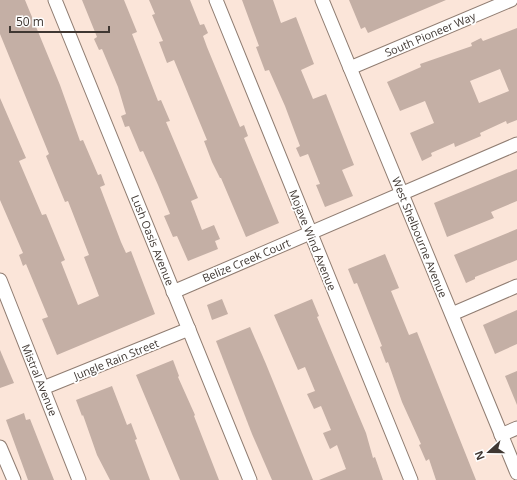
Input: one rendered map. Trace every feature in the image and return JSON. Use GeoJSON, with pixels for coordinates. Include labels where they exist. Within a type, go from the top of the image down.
{"type":"FeatureCollection","features":[{"type":"Feature","properties":{"kind":"street","name":"Lush Oasis Avenue"},"geometry":{"type":"LineString","coordinates":[[55,0],[250,480]]}},
{"type":"Feature","properties":{"kind":"street","name":"Mojave Wind Avenue"},"geometry":{"type":"LineString","coordinates":[[216,0],[411,480]]}},
{"type":"Feature","properties":{"kind":"street","name":"West Shelbourne Avenue"},"geometry":{"type":"LineString","coordinates":[[322,0],[517,473]]}},
{"type":"Feature","properties":{"kind":"street","name":"South Pioneer Way"},"geometry":{"type":"LineString","coordinates":[[350,68],[511,0]]}},
{"type":"Feature","properties":{"kind":"street","name":"Belize Creek Court"},"geometry":{"type":"LineString","coordinates":[[174,292],[517,144]]}},
{"type":"Feature","properties":{"kind":"street","name":"Mistral Avenue"},"geometry":{"type":"LineString","coordinates":[[0,280],[79,480]]}},
{"type":"Feature","properties":{"kind":"street"},"geometry":{"type":"LineString","coordinates":[[452,314],[517,286]]}},
{"type":"Feature","properties":{"kind":"street","name":"Jungle Rain Street"},"geometry":{"type":"LineString","coordinates":[[43,388],[189,329]]}},
{"type":"Feature","properties":{"kind":"street"},"geometry":{"type":"LineString","coordinates":[[501,435],[517,428]]}},
{"type":"Feature","properties":{"kind":"street"},"geometry":{"type":"LineString","coordinates":[[0,447],[14,480]]}},
{"type":"Feature","properties":{"kind":"building"},"geometry":{"type":"Polygon","coordinates":[[[0,0],[25,0],[60,85],[80,141],[83,140],[98,175],[101,174],[105,185],[100,187],[121,242],[126,253],[131,251],[155,314],[57,355],[42,319],[48,317],[26,264],[23,266],[19,255],[23,253],[0,200],[0,98],[26,158],[19,161],[42,215],[46,214],[65,260],[61,262],[78,305],[99,296],[84,257],[89,255],[68,201],[65,202],[46,156],[49,154],[0,34],[0,0]]]}},
{"type":"Feature","properties":{"kind":"building"},"geometry":{"type":"Polygon","coordinates":[[[82,0],[124,0],[137,32],[132,34],[158,101],[161,100],[170,121],[166,122],[198,198],[191,201],[202,230],[214,225],[220,239],[215,241],[218,249],[188,261],[177,236],[173,237],[164,216],[170,214],[143,151],[140,152],[129,126],[125,127],[121,116],[126,114],[118,87],[102,49],[99,50],[94,39],[97,37],[82,0]]]}},
{"type":"Feature","properties":{"kind":"building"},"geometry":{"type":"Polygon","coordinates":[[[149,0],[190,0],[200,25],[204,24],[208,33],[203,36],[207,47],[240,127],[244,125],[248,136],[244,138],[279,223],[246,237],[221,178],[212,162],[204,141],[207,140],[174,60],[167,63],[159,42],[163,41],[152,15],[155,14],[149,0]]]}},
{"type":"Feature","properties":{"kind":"building"},"geometry":{"type":"Polygon","coordinates":[[[242,0],[273,0],[281,23],[296,17],[314,64],[301,70],[313,99],[326,94],[354,165],[342,170],[353,196],[325,207],[316,185],[320,184],[308,154],[300,157],[296,148],[300,146],[285,106],[269,70],[265,71],[256,47],[259,46],[242,0]]]}},
{"type":"Feature","properties":{"kind":"building"},"geometry":{"type":"Polygon","coordinates":[[[349,0],[446,0],[368,33],[365,27],[361,29],[349,0]]]}},
{"type":"Feature","properties":{"kind":"building"},"geometry":{"type":"Polygon","coordinates":[[[517,28],[517,120],[507,124],[506,121],[480,133],[481,136],[455,147],[454,143],[431,153],[432,156],[422,161],[410,133],[434,123],[425,101],[400,111],[387,82],[421,67],[420,64],[472,46],[471,43],[481,38],[483,41],[517,28]],[[500,69],[470,81],[479,103],[509,91],[500,69]]]}},
{"type":"Feature","properties":{"kind":"building"},"geometry":{"type":"Polygon","coordinates":[[[517,169],[517,201],[491,212],[494,218],[447,237],[434,203],[517,169]]]}},
{"type":"Feature","properties":{"kind":"building"},"geometry":{"type":"Polygon","coordinates":[[[517,229],[517,260],[475,277],[475,279],[466,283],[454,255],[517,229]]]}},
{"type":"Feature","properties":{"kind":"building"},"geometry":{"type":"Polygon","coordinates":[[[385,254],[399,288],[391,291],[409,335],[417,332],[476,480],[436,480],[429,459],[426,461],[419,445],[421,444],[402,402],[388,362],[386,363],[380,347],[382,346],[357,283],[354,284],[348,269],[385,254]]]}},
{"type":"Feature","properties":{"kind":"building"},"geometry":{"type":"Polygon","coordinates":[[[222,299],[228,314],[212,320],[207,305],[222,299]]]}},
{"type":"Feature","properties":{"kind":"building"},"geometry":{"type":"Polygon","coordinates":[[[312,299],[319,316],[317,317],[366,433],[373,458],[375,457],[383,480],[319,480],[346,469],[337,445],[330,449],[323,433],[331,430],[321,406],[314,409],[307,394],[315,391],[305,367],[298,370],[274,315],[312,299]]]}},
{"type":"Feature","properties":{"kind":"building"},"geometry":{"type":"Polygon","coordinates":[[[517,310],[517,344],[495,354],[483,325],[517,310]]]}},
{"type":"Feature","properties":{"kind":"building"},"geometry":{"type":"Polygon","coordinates":[[[250,327],[313,480],[272,480],[252,434],[216,341],[250,327]]]}},
{"type":"Feature","properties":{"kind":"building"},"geometry":{"type":"Polygon","coordinates":[[[0,350],[14,383],[0,388],[0,350]]]}},
{"type":"Feature","properties":{"kind":"building"},"geometry":{"type":"Polygon","coordinates":[[[173,360],[179,376],[178,377],[195,415],[194,416],[219,480],[180,480],[136,375],[173,360]]]}},
{"type":"Feature","properties":{"kind":"building"},"geometry":{"type":"Polygon","coordinates":[[[517,371],[517,405],[505,376],[517,371]]]}},
{"type":"Feature","properties":{"kind":"building"},"geometry":{"type":"Polygon","coordinates":[[[112,386],[127,425],[131,423],[137,439],[135,440],[150,480],[110,480],[97,455],[76,400],[112,386]]]}},
{"type":"Feature","properties":{"kind":"building"},"geometry":{"type":"Polygon","coordinates":[[[24,413],[26,420],[30,419],[54,480],[28,480],[6,420],[24,413]]]}}]}
